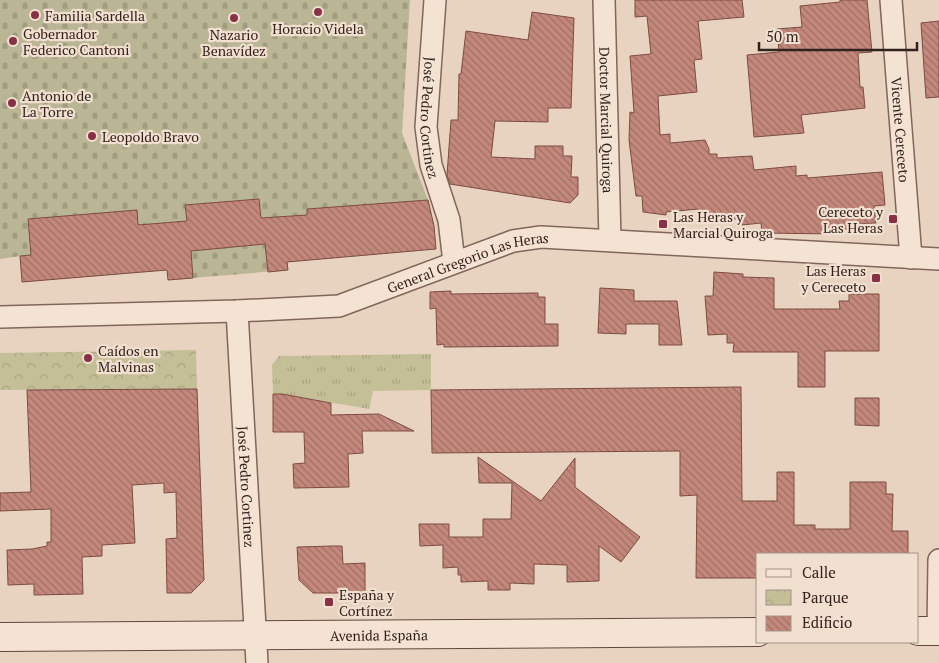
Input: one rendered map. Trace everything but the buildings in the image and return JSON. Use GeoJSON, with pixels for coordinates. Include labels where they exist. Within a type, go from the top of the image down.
{"type":"FeatureCollection","features":[{"type":"Feature","properties":{"kind":"main road","name":"Avenida España"},"geometry":{"type":"LineString","coordinates":[[0,637],[256,650],[328,634],[756,632]]}},
{"type":"Feature","properties":{"kind":"street","name":"José Pedro Cortinez"},"geometry":{"type":"LineString","coordinates":[[435,0],[426,126],[431,165],[449,220],[454,262]]}},
{"type":"Feature","properties":{"kind":"street","name":"Doctor Marcial Quiroga"},"geometry":{"type":"LineString","coordinates":[[604,0],[610,240]]}},
{"type":"Feature","properties":{"kind":"street","name":"Vicente Cereceto"},"geometry":{"type":"LineString","coordinates":[[891,0],[911,258]]}},
{"type":"Feature","properties":{"kind":"street","name":"General Gregorio Las Heras"},"geometry":{"type":"LineString","coordinates":[[0,317],[237,311],[339,306],[513,241],[541,237],[939,259]]}},
{"type":"Feature","properties":{"kind":"street","name":"José Pedro Cortinez"},"geometry":{"type":"LineString","coordinates":[[237,311],[256,650]]}},
{"type":"Feature","properties":{"kind":"street"},"geometry":{"type":"LineString","coordinates":[[932,631],[939,560]]}},
{"type":"Feature","properties":{"kind":"green space"},"geometry":{"type":"Polygon","coordinates":[[[0,0],[410,0],[402,133],[428,200],[434,226],[436,249],[288,262],[288,270],[168,280],[167,270],[22,282],[20,256],[0,259],[0,0]]]}},
{"type":"Feature","properties":{"kind":"green space"},"geometry":{"type":"Polygon","coordinates":[[[196,350],[197,389],[0,390],[0,353],[196,350]]]}},
{"type":"Feature","properties":{"kind":"green space"},"geometry":{"type":"Polygon","coordinates":[[[431,354],[431,390],[373,391],[369,409],[273,394],[272,365],[279,356],[431,354]]]}},
{"type":"Feature","properties":{"kind":"place","name":"Horacio Videla"},"geometry":{"type":"Point","coordinates":[318,12]}},
{"type":"Feature","properties":{"kind":"place","name":"Familia Sardella"},"geometry":{"type":"Point","coordinates":[35,15]}},
{"type":"Feature","properties":{"kind":"place","name":"Nazario Benavídez"},"geometry":{"type":"Point","coordinates":[234,18]}},
{"type":"Feature","properties":{"kind":"place","name":"Gobernador Federico Cantoni"},"geometry":{"type":"Point","coordinates":[13,41]}},
{"type":"Feature","properties":{"kind":"place","name":"Antonio de La Torre"},"geometry":{"type":"Point","coordinates":[12,103]}},
{"type":"Feature","properties":{"kind":"place","name":"Leopoldo Bravo"},"geometry":{"type":"Point","coordinates":[92,136]}},
{"type":"Feature","properties":{"kind":"place","name":"Cereceto y Las Heras"},"geometry":{"type":"Point","coordinates":[893,219]}},
{"type":"Feature","properties":{"kind":"place","name":"Las Heras y Marcial Quiroga"},"geometry":{"type":"Point","coordinates":[663,224]}},
{"type":"Feature","properties":{"kind":"place","name":"Las Heras y Cereceto"},"geometry":{"type":"Point","coordinates":[876,278]}},
{"type":"Feature","properties":{"kind":"place","name":"Caídos en Malvinas"},"geometry":{"type":"Point","coordinates":[88,358]}},
{"type":"Feature","properties":{"kind":"place","name":"España y Cortínez"},"geometry":{"type":"Point","coordinates":[329,602]}}]}
